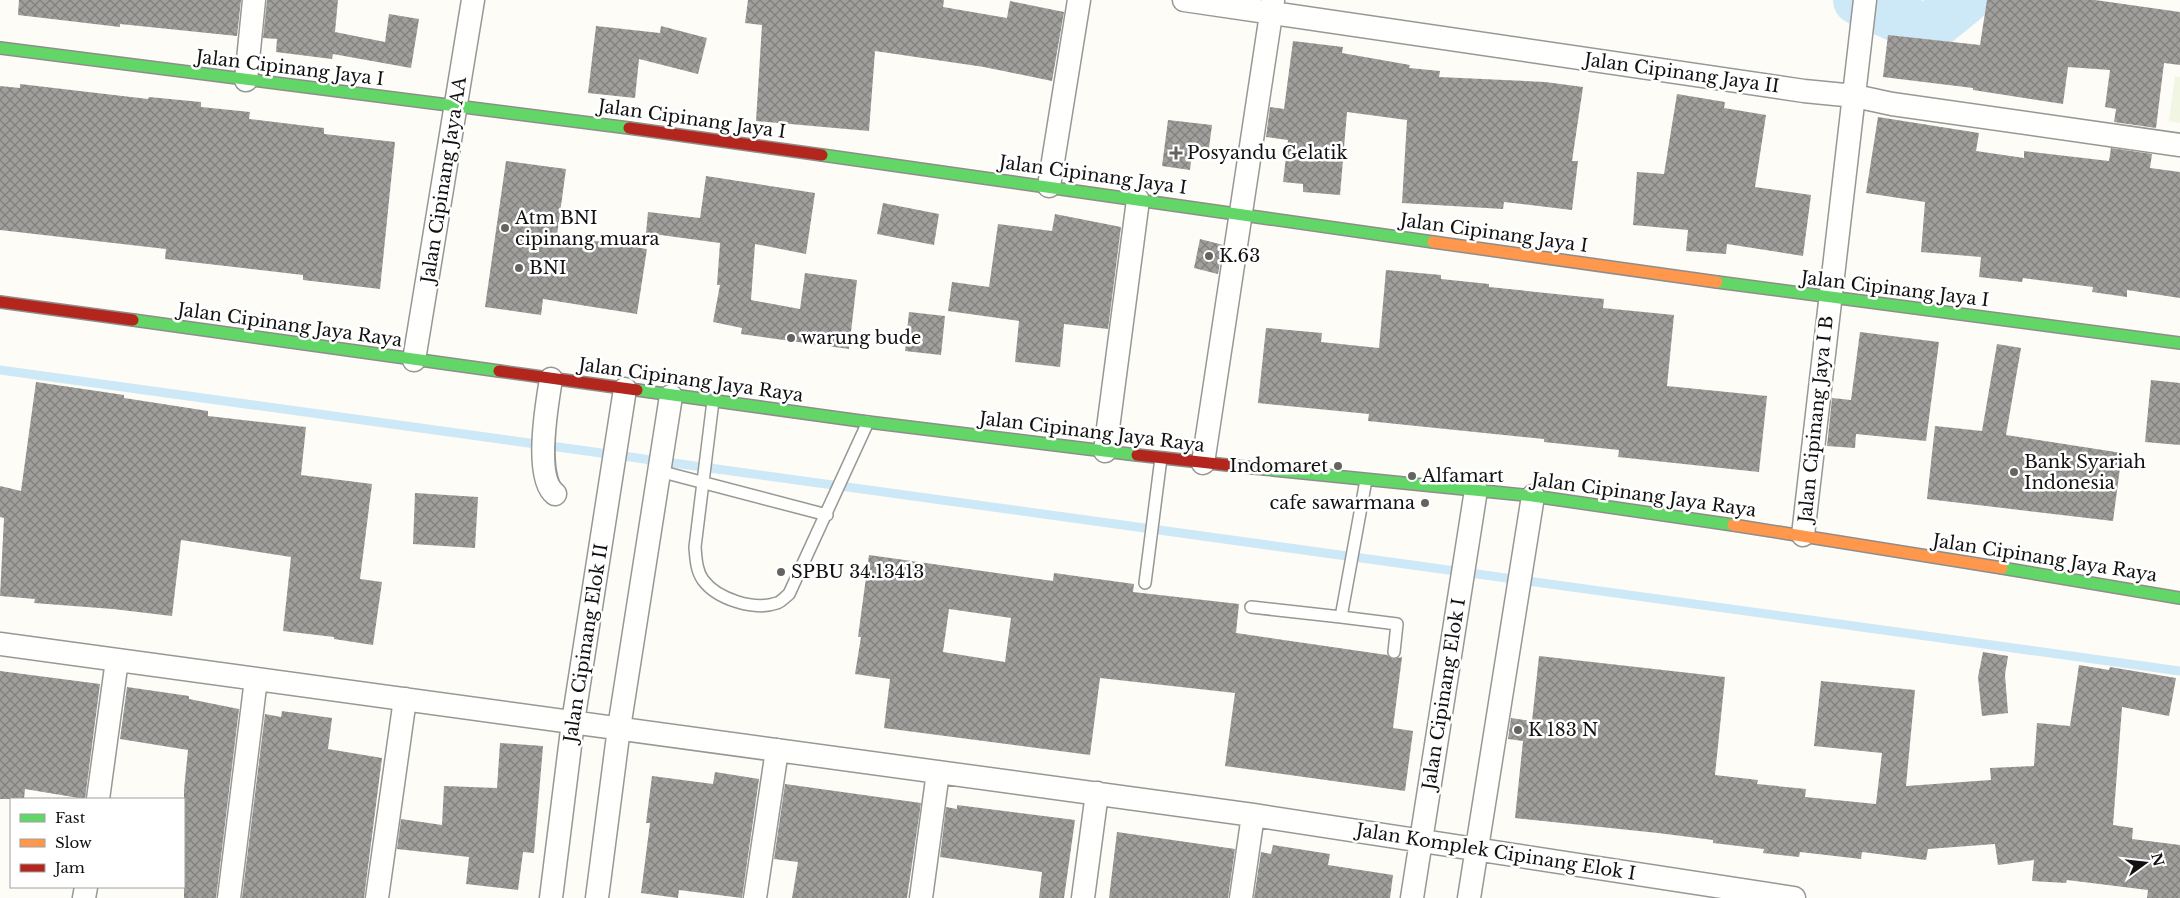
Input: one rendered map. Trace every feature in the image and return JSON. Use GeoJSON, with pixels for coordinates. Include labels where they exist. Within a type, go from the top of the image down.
{"type":"FeatureCollection","features":[{"type":"Feature","properties":{"kind":"street"},"geometry":{"type":"LineString","coordinates":[[246,80],[254,0]]}},
{"type":"Feature","properties":{"kind":"street","name":"Jalan Cipinang Jaya AA"},"geometry":{"type":"LineString","coordinates":[[414,360],[473,0]]}},
{"type":"Feature","properties":{"kind":"street"},"geometry":{"type":"LineString","coordinates":[[1050,186],[1079,0]]}},
{"type":"Feature","properties":{"kind":"street","name":"Jalan Cipinang Jaya II"},"geometry":{"type":"LineString","coordinates":[[1184,0],[1273,7],[1804,91],[1855,96],[1892,104],[2180,145]]}},
{"type":"Feature","properties":{"kind":"street","name":"Jalan Cipinang Jaya I B"},"geometry":{"type":"LineString","coordinates":[[1803,535],[1829,298],[1866,0]]}},
{"type":"Feature","properties":{"kind":"street"},"geometry":{"type":"LineString","coordinates":[[1203,463],[1273,7]]}},
{"type":"Feature","properties":{"kind":"street","name":"Jalan Cipinang Jaya I"},"geometry":{"type":"LineString","coordinates":[[0,48],[456,106],[1050,186],[1829,298],[2180,343]]}},
{"type":"Feature","properties":{"kind":"street"},"geometry":{"type":"LineString","coordinates":[[1105,451],[1138,200]]}},
{"type":"Feature","properties":{"kind":"street","name":"Jalan Cipinang Jaya Raya"},"geometry":{"type":"LineString","coordinates":[[0,302],[551,379],[670,404],[712,400],[868,422],[1203,463],[1533,496],[1803,535],[2180,598]]}},
{"type":"Feature","properties":{"kind":"street"},"geometry":{"type":"LineString","coordinates":[[551,379],[546,408],[544,454],[546,483],[549,490],[555,494]]}},
{"type":"Feature","properties":{"kind":"street","name":"Jalan Cipinang Elok II"},"geometry":{"type":"LineString","coordinates":[[551,898],[573,722],[624,394]]}},
{"type":"Feature","properties":{"kind":"street"},"geometry":{"type":"LineString","coordinates":[[597,898],[620,728],[670,404]]}},
{"type":"Feature","properties":{"kind":"street","name":"Jalan Cipinang Elok I"},"geometry":{"type":"LineString","coordinates":[[1412,898],[1476,490]]}},
{"type":"Feature","properties":{"kind":"street"},"geometry":{"type":"LineString","coordinates":[[1469,898],[1533,496]]}},
{"type":"Feature","properties":{"kind":"street","name":"Jalan Komplek Cipinang Elok I"},"geometry":{"type":"LineString","coordinates":[[0,644],[1253,815],[1421,839],[1739,894],[1794,898]]}},
{"type":"Feature","properties":{"kind":"street"},"geometry":{"type":"LineString","coordinates":[[98,798],[117,660]]}},
{"type":"Feature","properties":{"kind":"street"},"geometry":{"type":"LineString","coordinates":[[230,898],[256,679]]}},
{"type":"Feature","properties":{"kind":"street"},"geometry":{"type":"LineString","coordinates":[[377,898],[405,699]]}},
{"type":"Feature","properties":{"kind":"street"},"geometry":{"type":"LineString","coordinates":[[755,898],[777,750]]}},
{"type":"Feature","properties":{"kind":"street"},"geometry":{"type":"LineString","coordinates":[[921,898],[938,772]]}},
{"type":"Feature","properties":{"kind":"street"},"geometry":{"type":"LineString","coordinates":[[1082,898],[1097,794]]}},
{"type":"Feature","properties":{"kind":"street"},"geometry":{"type":"LineString","coordinates":[[1241,898],[1253,815]]}},
{"type":"Feature","properties":{"kind":"lane"},"geometry":{"type":"LineString","coordinates":[[712,400],[695,547],[696,564],[702,579],[713,591],[749,605],[762,606],[778,603],[789,594],[827,515],[868,422]]}},
{"type":"Feature","properties":{"kind":"lane"},"geometry":{"type":"LineString","coordinates":[[1145,583],[1161,458]]}},
{"type":"Feature","properties":{"kind":"lane"},"geometry":{"type":"LineString","coordinates":[[659,467],[827,515]]}},
{"type":"Feature","properties":{"kind":"lane"},"geometry":{"type":"LineString","coordinates":[[1341,617],[1366,480]]}},
{"type":"Feature","properties":{"kind":"lane"},"geometry":{"type":"LineString","coordinates":[[1251,607],[1397,624],[1394,652]]}},
{"type":"Feature","properties":{"kind":"green space"},"geometry":{"type":"Polygon","coordinates":[[[2175,76],[2180,77],[2180,123],[2169,121],[2175,76]]]}},
{"type":"Feature","properties":{"kind":"building"},"geometry":{"type":"Polygon","coordinates":[[[19,0],[241,0],[237,36],[120,24],[120,27],[18,15],[19,0]]]}},
{"type":"Feature","properties":{"kind":"building"},"geometry":{"type":"Polygon","coordinates":[[[267,0],[338,0],[335,32],[385,42],[389,14],[419,19],[411,68],[333,54],[332,59],[276,52],[277,39],[263,38],[267,0]]]}},
{"type":"Feature","properties":{"kind":"building"},"geometry":{"type":"Polygon","coordinates":[[[748,0],[944,0],[943,7],[1007,18],[1010,1],[1064,12],[1052,81],[984,67],[875,51],[869,131],[756,121],[762,25],[745,23],[748,0]]]}},
{"type":"Feature","properties":{"kind":"building"},"geometry":{"type":"Polygon","coordinates":[[[1987,0],[2095,0],[2180,12],[2180,65],[2164,63],[2156,128],[2114,122],[2116,109],[2105,107],[2110,70],[2068,67],[2063,104],[1973,90],[1973,88],[1883,77],[1888,35],[1980,45],[1987,0]]]}},
{"type":"Feature","properties":{"kind":"building"},"geometry":{"type":"Polygon","coordinates":[[[596,26],[660,33],[661,26],[707,38],[698,74],[639,59],[635,98],[588,93],[596,26]]]}},
{"type":"Feature","properties":{"kind":"building"},"geometry":{"type":"Polygon","coordinates":[[[1293,41],[1343,47],[1342,53],[1410,65],[1409,68],[1440,71],[1439,77],[1545,82],[1583,87],[1572,161],[1578,161],[1572,210],[1504,202],[1503,209],[1402,203],[1407,120],[1347,112],[1340,195],[1303,192],[1303,184],[1283,182],[1288,140],[1266,137],[1270,107],[1284,109],[1293,41]]]}},
{"type":"Feature","properties":{"kind":"building"},"geometry":{"type":"Polygon","coordinates":[[[20,84],[148,99],[149,97],[201,102],[201,107],[250,112],[249,119],[324,128],[324,134],[395,142],[380,289],[303,280],[303,275],[165,259],[166,249],[0,230],[0,86],[20,88],[20,84]]]}},
{"type":"Feature","properties":{"kind":"building"},"geometry":{"type":"Polygon","coordinates":[[[1677,94],[1725,102],[1724,108],[1766,115],[1755,187],[1811,195],[1803,256],[1727,244],[1726,254],[1686,251],[1688,230],[1633,225],[1637,172],[1664,174],[1677,94]]]}},
{"type":"Feature","properties":{"kind":"building"},"geometry":{"type":"Polygon","coordinates":[[[1878,117],[1979,133],[1976,151],[2024,158],[2024,151],[2109,161],[2111,148],[2152,154],[2150,168],[2180,172],[2180,298],[2127,290],[2127,297],[2092,292],[2093,287],[2023,278],[2022,282],[1979,277],[1981,257],[1921,252],[1925,202],[1866,193],[1878,117]]]}},
{"type":"Feature","properties":{"kind":"building"},"geometry":{"type":"Polygon","coordinates":[[[1168,120],[1212,125],[1209,148],[1193,146],[1190,170],[1162,166],[1168,120]]]}},
{"type":"Feature","properties":{"kind":"building"},"geometry":{"type":"Polygon","coordinates":[[[506,161],[566,169],[557,235],[647,249],[637,314],[543,299],[541,315],[485,307],[506,161]]]}},
{"type":"Feature","properties":{"kind":"building"},"geometry":{"type":"Polygon","coordinates":[[[706,176],[815,193],[806,254],[755,244],[751,300],[800,309],[805,273],[857,280],[849,349],[741,334],[742,328],[713,322],[720,285],[717,285],[720,243],[646,233],[648,212],[700,218],[706,176]]]}},
{"type":"Feature","properties":{"kind":"building"},"geometry":{"type":"Polygon","coordinates":[[[883,203],[939,214],[934,245],[877,234],[883,203]]]}},
{"type":"Feature","properties":{"kind":"building"},"geometry":{"type":"Polygon","coordinates":[[[1055,214],[1121,227],[1108,329],[1064,324],[1060,367],[1015,362],[1019,321],[948,311],[952,282],[989,287],[998,224],[1052,231],[1055,214]]]}},
{"type":"Feature","properties":{"kind":"building","name":"K.63"},"geometry":{"type":"Polygon","coordinates":[[[1200,239],[1223,245],[1218,274],[1194,268],[1200,239]]]}},
{"type":"Feature","properties":{"kind":"building"},"geometry":{"type":"Polygon","coordinates":[[[1386,270],[1441,275],[1441,279],[1489,284],[1489,287],[1604,299],[1603,308],[1674,315],[1667,386],[1767,396],[1759,472],[1618,457],[1619,450],[1544,442],[1544,439],[1368,421],[1369,414],[1258,403],[1266,328],[1322,333],[1321,342],[1379,348],[1386,270]]]}},
{"type":"Feature","properties":{"kind":"building"},"geometry":{"type":"Polygon","coordinates":[[[909,312],[945,316],[941,355],[905,351],[909,312]]]}},
{"type":"Feature","properties":{"kind":"building"},"geometry":{"type":"Polygon","coordinates":[[[1860,332],[1939,342],[1926,441],[1856,434],[1855,448],[1827,446],[1832,398],[1851,400],[1860,332]]]}},
{"type":"Feature","properties":{"kind":"building"},"geometry":{"type":"Polygon","coordinates":[[[1997,344],[2021,348],[2006,435],[2122,453],[2113,521],[1927,499],[1935,426],[1982,431],[1997,344]]]}},
{"type":"Feature","properties":{"kind":"building"},"geometry":{"type":"Polygon","coordinates":[[[2151,380],[2180,383],[2180,445],[2145,442],[2151,380]]]}},
{"type":"Feature","properties":{"kind":"building"},"geometry":{"type":"Polygon","coordinates":[[[36,382],[124,395],[124,398],[208,411],[208,416],[306,427],[301,475],[372,484],[360,579],[382,582],[373,645],[334,639],[334,637],[283,631],[291,557],[181,540],[172,616],[34,603],[35,599],[0,596],[4,518],[0,517],[0,486],[21,491],[36,382]]]}},
{"type":"Feature","properties":{"kind":"building"},"geometry":{"type":"Polygon","coordinates":[[[415,493],[478,497],[475,548],[413,544],[415,493]]]}},
{"type":"Feature","properties":{"kind":"building"},"geometry":{"type":"Polygon","coordinates":[[[869,555],[1053,581],[1054,573],[1134,584],[1133,592],[1239,604],[1236,633],[1387,655],[1393,659],[1402,657],[1393,728],[1413,731],[1405,791],[1225,766],[1235,693],[1100,678],[1090,755],[884,728],[890,679],[855,674],[861,637],[858,637],[869,555]],[[949,609],[943,652],[1005,662],[1011,618],[949,609]]]}},
{"type":"Feature","properties":{"kind":"building"},"geometry":{"type":"Polygon","coordinates":[[[1983,652],[2008,656],[2005,675],[2008,713],[1982,716],[1978,677],[1983,652]]]}},
{"type":"Feature","properties":{"kind":"building"},"geometry":{"type":"Polygon","coordinates":[[[1539,656],[1725,677],[1715,775],[1758,780],[1757,784],[1806,789],[1805,797],[1876,804],[1882,753],[1814,746],[1821,681],[1915,690],[1906,786],[1991,780],[1990,768],[2034,766],[2037,723],[2070,726],[2079,665],[2109,670],[2110,667],[2176,678],[2169,716],[2122,707],[2113,825],[2133,828],[2132,839],[2180,845],[2180,898],[2147,898],[2148,890],[2067,880],[2066,883],[2032,881],[2034,860],[1998,865],[1995,844],[1928,849],[1926,860],[1862,852],[1861,859],[1800,852],[1799,857],[1763,853],[1764,849],[1713,843],[1713,840],[1515,818],[1523,741],[1508,739],[1511,718],[1532,721],[1539,656]]]}},
{"type":"Feature","properties":{"kind":"building"},"geometry":{"type":"Polygon","coordinates":[[[0,671],[100,684],[85,798],[25,789],[24,798],[0,799],[0,671]]]}},
{"type":"Feature","properties":{"kind":"building"},"geometry":{"type":"Polygon","coordinates":[[[127,687],[189,696],[189,699],[239,709],[216,898],[184,898],[184,790],[188,750],[120,739],[127,687]]]}},
{"type":"Feature","properties":{"kind":"building"},"geometry":{"type":"Polygon","coordinates":[[[282,711],[332,718],[328,749],[382,758],[364,898],[242,898],[265,714],[281,717],[282,711]]]}},
{"type":"Feature","properties":{"kind":"building"},"geometry":{"type":"Polygon","coordinates":[[[500,743],[543,746],[534,853],[523,852],[518,890],[466,884],[469,857],[397,849],[401,819],[442,825],[444,786],[497,788],[500,743]]]}},
{"type":"Feature","properties":{"kind":"building"},"geometry":{"type":"Polygon","coordinates":[[[715,772],[759,779],[742,898],[679,890],[678,898],[641,893],[650,823],[646,823],[652,776],[713,784],[715,772]]]}},
{"type":"Feature","properties":{"kind":"building"},"geometry":{"type":"Polygon","coordinates":[[[785,784],[921,803],[907,898],[792,898],[798,862],[774,859],[785,784]]]}},
{"type":"Feature","properties":{"kind":"building"},"geometry":{"type":"Polygon","coordinates":[[[957,805],[1075,820],[1064,898],[1039,898],[1042,872],[940,857],[946,807],[957,809],[957,805]]]}},
{"type":"Feature","properties":{"kind":"building"},"geometry":{"type":"Polygon","coordinates":[[[1117,832],[1235,849],[1228,898],[1109,898],[1117,832]]]}},
{"type":"Feature","properties":{"kind":"building"},"geometry":{"type":"Polygon","coordinates":[[[1273,845],[1330,854],[1328,865],[1393,875],[1390,898],[1254,898],[1261,852],[1271,854],[1273,845]]]}},
{"type":"Feature","properties":{"kind":"waterway"},"geometry":{"type":"LineString","coordinates":[[1858,0],[1927,30],[1964,0]]}},
{"type":"Feature","properties":{"kind":"waterway"},"geometry":{"type":"LineString","coordinates":[[0,370],[2180,671]]}},
{"type":"Feature","properties":{"kind":"traffic: fast"},"geometry":{"type":"LineString","coordinates":[[0,48],[629,128]]}},
{"type":"Feature","properties":{"kind":"traffic: fast"},"geometry":{"type":"LineString","coordinates":[[822,155],[1433,242]]}},
{"type":"Feature","properties":{"kind":"traffic: fast"},"geometry":{"type":"LineString","coordinates":[[1717,282],[2180,343]]}},
{"type":"Feature","properties":{"kind":"traffic: fast"},"geometry":{"type":"LineString","coordinates":[[133,320],[499,371]]}},
{"type":"Feature","properties":{"kind":"traffic: fast"},"geometry":{"type":"LineString","coordinates":[[637,390],[868,422],[1137,455]]}},
{"type":"Feature","properties":{"kind":"traffic: fast"},"geometry":{"type":"LineString","coordinates":[[1254,468],[1533,496],[1733,525]]}},
{"type":"Feature","properties":{"kind":"traffic: fast"},"geometry":{"type":"LineString","coordinates":[[2002,568],[2180,598]]}},
{"type":"Feature","properties":{"kind":"traffic: slow"},"geometry":{"type":"LineString","coordinates":[[1433,242],[1717,282]]}},
{"type":"Feature","properties":{"kind":"traffic: slow"},"geometry":{"type":"LineString","coordinates":[[1733,525],[2002,568]]}},
{"type":"Feature","properties":{"kind":"traffic: jam"},"geometry":{"type":"LineString","coordinates":[[629,128],[822,155]]}},
{"type":"Feature","properties":{"kind":"traffic: jam"},"geometry":{"type":"LineString","coordinates":[[0,302],[133,320]]}},
{"type":"Feature","properties":{"kind":"traffic: jam"},"geometry":{"type":"LineString","coordinates":[[499,371],[637,390]]}},
{"type":"Feature","properties":{"kind":"traffic: jam"},"geometry":{"type":"LineString","coordinates":[[1137,455],[1254,468]]}},
{"type":"Feature","properties":{"kind":"place","name":"Posyandu Gelatik"},"geometry":{"type":"Point","coordinates":[1176,153]}},
{"type":"Feature","properties":{"kind":"place","name":"Atm BNI cipinang muara"},"geometry":{"type":"Point","coordinates":[505,228]}},
{"type":"Feature","properties":{"kind":"place","name":"K.63"},"geometry":{"type":"Point","coordinates":[1209,256]}},
{"type":"Feature","properties":{"kind":"place","name":"BNI"},"geometry":{"type":"Point","coordinates":[519,268]}},
{"type":"Feature","properties":{"kind":"place","name":"warung bude"},"geometry":{"type":"Point","coordinates":[791,338]}},
{"type":"Feature","properties":{"kind":"place","name":"Indomaret"},"geometry":{"type":"Point","coordinates":[1338,466]}},
{"type":"Feature","properties":{"kind":"place","name":"Bank Syariah Indonesia"},"geometry":{"type":"Point","coordinates":[2014,472]}},
{"type":"Feature","properties":{"kind":"place","name":"Alfamart"},"geometry":{"type":"Point","coordinates":[1412,476]}},
{"type":"Feature","properties":{"kind":"place","name":"cafe sawarmana"},"geometry":{"type":"Point","coordinates":[1425,503]}},
{"type":"Feature","properties":{"kind":"place","name":"SPBU 34.13413"},"geometry":{"type":"Point","coordinates":[781,572]}},
{"type":"Feature","properties":{"kind":"place","name":"K 183 N"},"geometry":{"type":"Point","coordinates":[1518,730]}}]}
